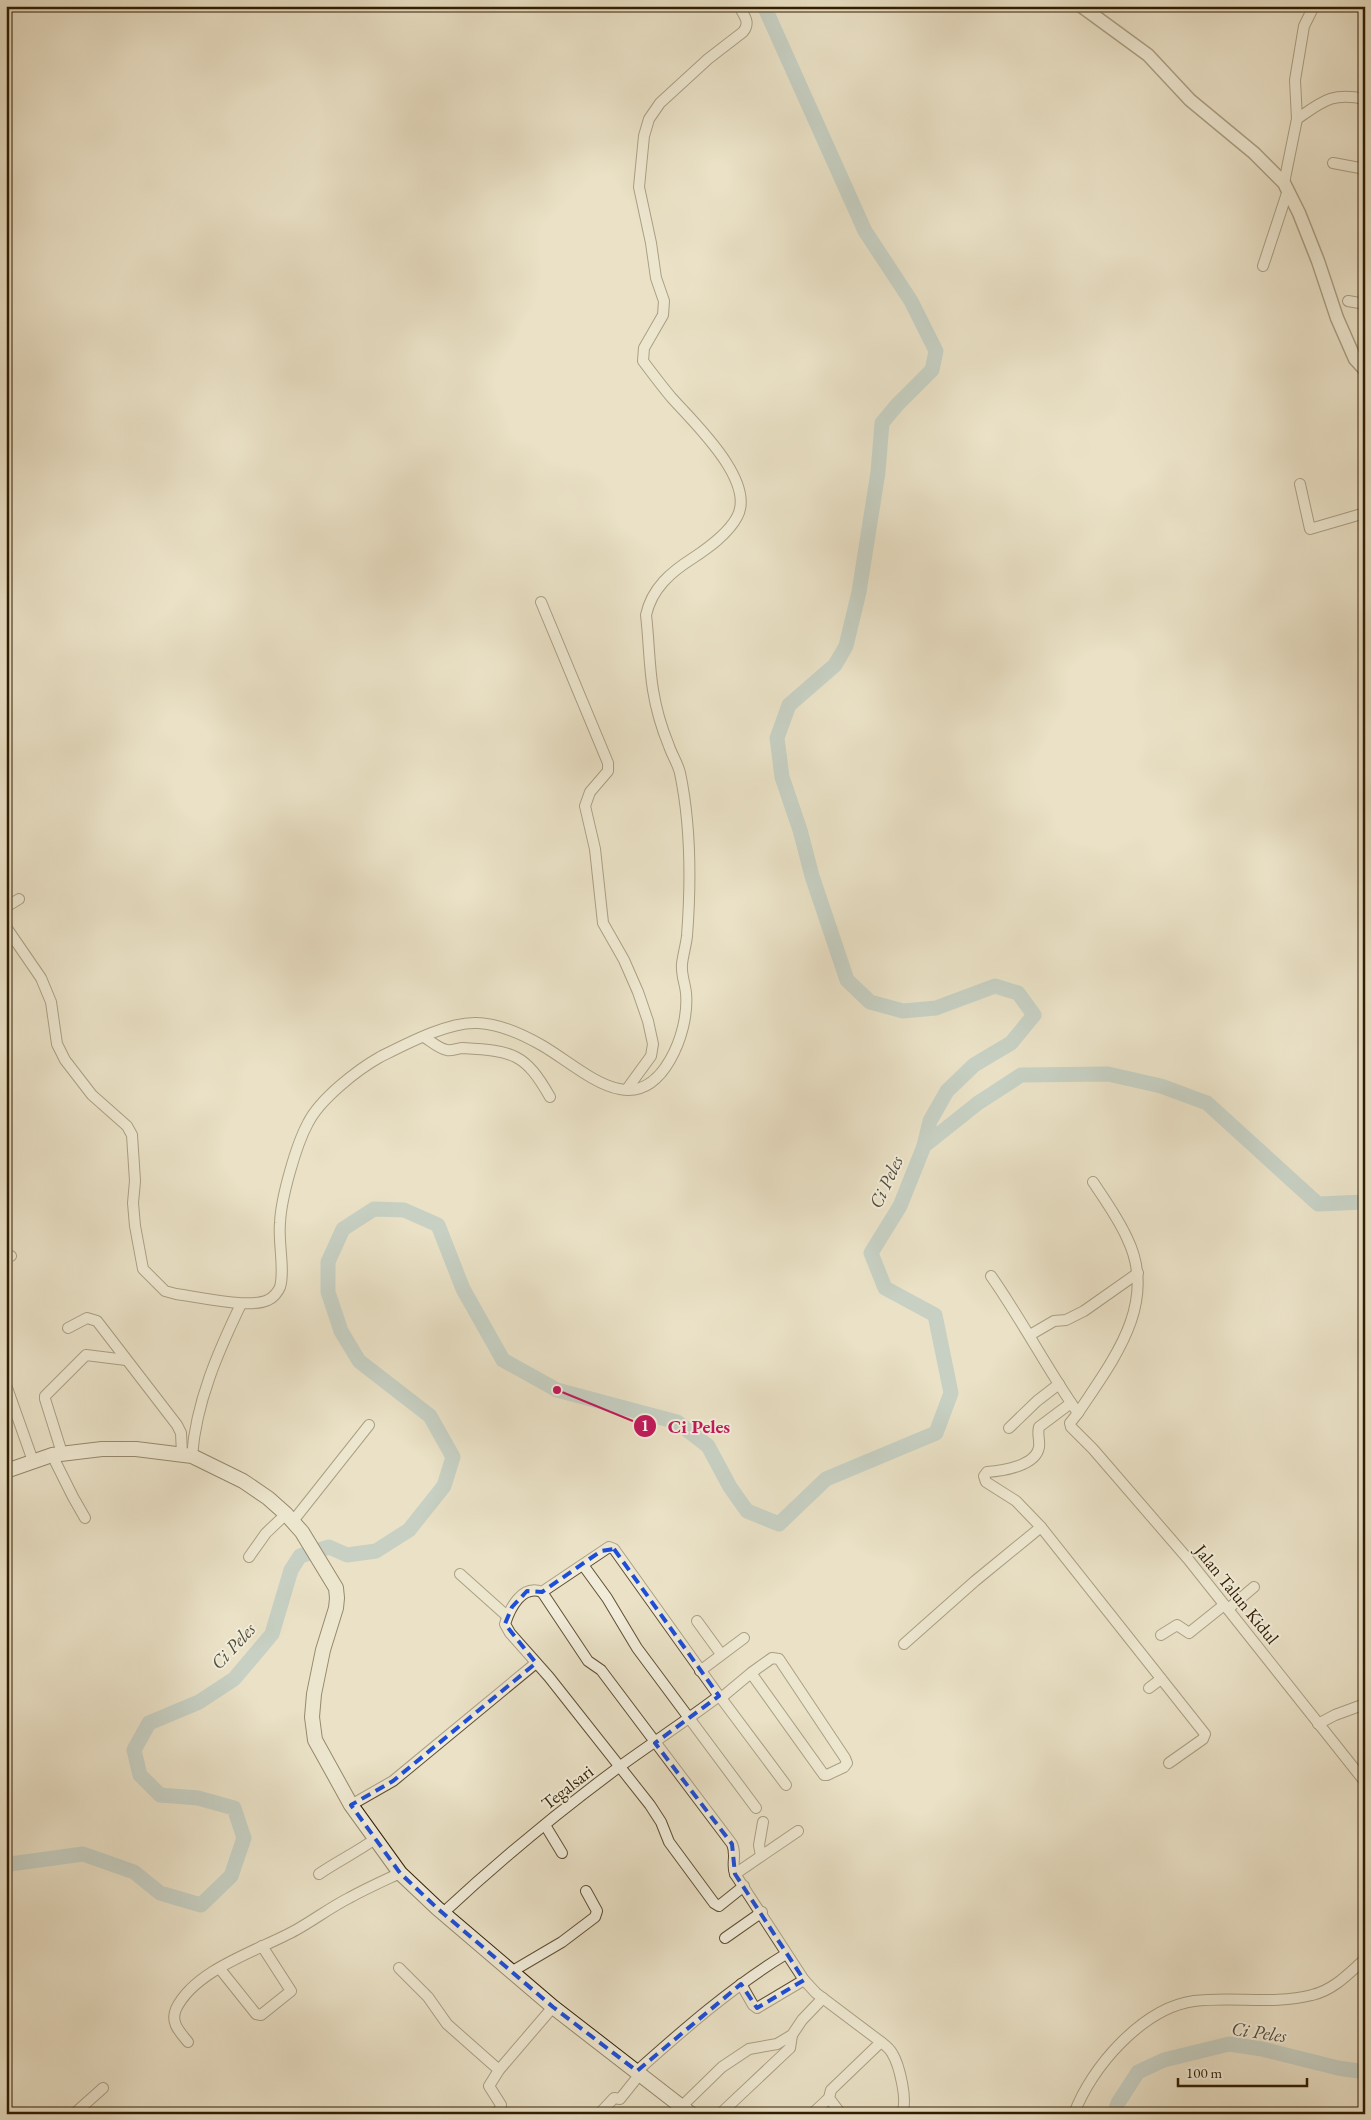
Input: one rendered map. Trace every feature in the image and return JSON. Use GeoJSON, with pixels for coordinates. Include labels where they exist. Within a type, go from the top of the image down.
{"type":"FeatureCollection","features":[{"type":"Feature","properties":{"kind":"main road"},"geometry":{"type":"LineString","coordinates":[[6,1471],[57,1454],[102,1449],[136,1449],[187,1455],[243,1481],[268,1498],[294,1522],[336,1588],[337,1598],[314,1694],[312,1717],[315,1740],[351,1805],[400,1873],[443,1913],[553,2007],[687,2110]]}},
{"type":"Feature","properties":{"kind":"street"},"geometry":{"type":"LineString","coordinates":[[6,927],[41,978],[52,1002],[57,1044],[65,1060],[79,1080],[127,1126],[132,1135],[135,1181],[133,1203],[134,1226],[140,1259],[146,1274],[165,1292],[240,1304],[251,1304],[268,1300],[279,1289],[281,1210],[298,1147],[308,1122],[316,1110],[361,1067],[410,1041],[444,1029],[476,1023],[519,1033],[601,1084],[627,1089],[647,1087],[657,1078],[669,1062],[684,1022],[686,993],[682,970],[687,930],[689,868],[680,769],[665,736],[653,691],[646,615],[649,602],[667,576],[703,551],[723,534],[738,517],[740,495],[734,476],[718,448],[670,396],[643,361],[644,348],[663,315],[664,301],[656,278],[651,243],[639,187],[644,136],[649,119],[660,103],[686,78],[747,27],[748,21],[739,6]]}},
{"type":"Feature","properties":{"kind":"street"},"geometry":{"type":"LineString","coordinates":[[1081,6],[1148,55],[1190,100],[1254,153],[1286,186],[1318,261],[1337,318],[1355,359],[1365,370]]}},
{"type":"Feature","properties":{"kind":"street"},"geometry":{"type":"LineString","coordinates":[[1263,266],[1286,186],[1297,119],[1294,80],[1304,26],[1314,6]]}},
{"type":"Feature","properties":{"kind":"street"},"geometry":{"type":"LineString","coordinates":[[1297,119],[1322,102],[1334,97],[1346,95],[1365,99]]}},
{"type":"Feature","properties":{"kind":"street"},"geometry":{"type":"LineString","coordinates":[[1332,163],[1365,169]]}},
{"type":"Feature","properties":{"kind":"street"},"geometry":{"type":"LineString","coordinates":[[1348,301],[1365,304]]}},
{"type":"Feature","properties":{"kind":"street"},"geometry":{"type":"LineString","coordinates":[[1300,484],[1310,529],[1365,513]]}},
{"type":"Feature","properties":{"kind":"street"},"geometry":{"type":"LineString","coordinates":[[541,602],[608,764],[608,771],[590,792],[585,806],[595,848],[603,923],[624,960],[638,992],[648,1021],[653,1044],[651,1056],[627,1089]]}},
{"type":"Feature","properties":{"kind":"street"},"geometry":{"type":"LineString","coordinates":[[6,908],[19,899]]}},
{"type":"Feature","properties":{"kind":"street"},"geometry":{"type":"LineString","coordinates":[[424,1037],[448,1050],[461,1048],[512,1054],[524,1060],[532,1069],[550,1097]]}},
{"type":"Feature","properties":{"kind":"street"},"geometry":{"type":"LineString","coordinates":[[991,1276],[1078,1413],[1130,1326],[1138,1290],[1138,1274],[1128,1239],[1094,1182]]}},
{"type":"Feature","properties":{"kind":"street"},"geometry":{"type":"LineString","coordinates":[[1030,1335],[1054,1321],[1066,1320],[1084,1310],[1138,1274]]}},
{"type":"Feature","properties":{"kind":"street"},"geometry":{"type":"LineString","coordinates":[[187,1455],[207,1383],[240,1304]]}},
{"type":"Feature","properties":{"kind":"street"},"geometry":{"type":"LineString","coordinates":[[68,1328],[87,1318],[97,1321],[176,1425],[181,1433],[187,1455]]}},
{"type":"Feature","properties":{"kind":"street"},"geometry":{"type":"LineString","coordinates":[[85,1518],[73,1497],[57,1454],[45,1399],[86,1355],[126,1360]]}},
{"type":"Feature","properties":{"kind":"street"},"geometry":{"type":"LineString","coordinates":[[1009,1428],[1037,1401],[1059,1384]]}},
{"type":"Feature","properties":{"kind":"street"},"geometry":{"type":"LineString","coordinates":[[6,1385],[33,1462]]}},
{"type":"Feature","properties":{"kind":"street"},"geometry":{"type":"LineString","coordinates":[[1071,1403],[1039,1427],[1039,1450],[1033,1458],[1021,1466],[987,1472],[984,1476],[986,1482],[1016,1501],[1041,1528],[1206,1734],[1203,1739],[1170,1763]]}},
{"type":"Feature","properties":{"kind":"street","name":"Jalan Talun Kidul"},"geometry":{"type":"LineString","coordinates":[[1078,1413],[1070,1423],[1071,1427],[1142,1506],[1226,1607],[1365,1782]]}},
{"type":"Feature","properties":{"kind":"street"},"geometry":{"type":"LineString","coordinates":[[249,1557],[266,1533],[294,1522],[369,1425]]}},
{"type":"Feature","properties":{"kind":"street"},"geometry":{"type":"LineString","coordinates":[[904,1644],[975,1581],[1041,1528]]}},
{"type":"Feature","properties":{"kind":"street"},"geometry":{"type":"LineString","coordinates":[[542,1592],[609,1547],[614,1549],[700,1671],[786,1785]]}},
{"type":"Feature","properties":{"kind":"street"},"geometry":{"type":"LineString","coordinates":[[583,1566],[612,1606],[637,1648],[756,1808]]}},
{"type":"Feature","properties":{"kind":"street"},"geometry":{"type":"LineString","coordinates":[[460,1574],[508,1616]]}},
{"type":"Feature","properties":{"kind":"street"},"geometry":{"type":"LineString","coordinates":[[1161,1635],[1177,1625],[1189,1632],[1254,1587]]}},
{"type":"Feature","properties":{"kind":"street"},"geometry":{"type":"LineString","coordinates":[[744,1886],[722,1905],[717,1906],[669,1842],[661,1822],[650,1805],[510,1633],[505,1624],[520,1596],[527,1591],[535,1589],[542,1592],[588,1661],[602,1670],[732,1844],[735,1851],[733,1869],[735,1874],[744,1886],[762,1912],[786,1954],[804,1980],[816,1993],[892,2051],[898,2064],[905,2104],[902,2114]]}},
{"type":"Feature","properties":{"kind":"street"},"geometry":{"type":"LineString","coordinates":[[697,1621],[721,1654]]}},
{"type":"Feature","properties":{"kind":"street"},"geometry":{"type":"LineString","coordinates":[[700,1671],[744,1638]]}},
{"type":"Feature","properties":{"kind":"street","name":"Tegalsari"},"geometry":{"type":"LineString","coordinates":[[443,1913],[488,1872],[620,1766],[720,1697],[751,1673],[772,1658],[779,1659],[845,1758],[847,1763],[844,1767],[824,1775],[751,1673]]}},
{"type":"Feature","properties":{"kind":"street"},"geometry":{"type":"LineString","coordinates":[[351,1805],[394,1781],[536,1663]]}},
{"type":"Feature","properties":{"kind":"street"},"geometry":{"type":"LineString","coordinates":[[1149,1688],[1161,1679]]}},
{"type":"Feature","properties":{"kind":"street"},"geometry":{"type":"LineString","coordinates":[[1318,1724],[1335,1714],[1365,1704]]}},
{"type":"Feature","properties":{"kind":"street"},"geometry":{"type":"LineString","coordinates":[[761,1856],[760,1846],[763,1822]]}},
{"type":"Feature","properties":{"kind":"street"},"geometry":{"type":"LineString","coordinates":[[545,1825],[562,1853]]}},
{"type":"Feature","properties":{"kind":"street"},"geometry":{"type":"LineString","coordinates":[[735,1874],[798,1831]]}},
{"type":"Feature","properties":{"kind":"street"},"geometry":{"type":"LineString","coordinates":[[319,1874],[344,1857],[356,1853],[375,1839]]}},
{"type":"Feature","properties":{"kind":"street"},"geometry":{"type":"LineString","coordinates":[[188,2042],[174,2023],[176,2009],[196,1984],[262,1946],[294,1931],[347,1898],[400,1873]]}},
{"type":"Feature","properties":{"kind":"street"},"geometry":{"type":"LineString","coordinates":[[511,1972],[562,1942],[595,1917],[597,1911],[586,1891]]}},
{"type":"Feature","properties":{"kind":"street"},"geometry":{"type":"LineString","coordinates":[[725,1938],[762,1912]]}},
{"type":"Feature","properties":{"kind":"street"},"geometry":{"type":"LineString","coordinates":[[220,1969],[256,2014],[261,2015],[291,1992],[262,1946]]}},
{"type":"Feature","properties":{"kind":"street"},"geometry":{"type":"LineString","coordinates":[[599,2114],[613,2098],[620,2099],[639,2073],[694,2020],[741,1984],[786,1954]]}},
{"type":"Feature","properties":{"kind":"street"},"geometry":{"type":"LineString","coordinates":[[1074,2114],[1090,2086],[1119,2044],[1137,2027],[1166,2011],[1180,2004],[1195,2001],[1275,2000],[1313,1995],[1341,1981],[1365,1959]]}},
{"type":"Feature","properties":{"kind":"street"},"geometry":{"type":"LineString","coordinates":[[400,1968],[428,1997],[447,2024],[499,2070]]}},
{"type":"Feature","properties":{"kind":"street"},"geometry":{"type":"LineString","coordinates":[[741,1984],[753,2005],[757,2008],[804,1980]]}},
{"type":"Feature","properties":{"kind":"street"},"geometry":{"type":"LineString","coordinates":[[720,2114],[790,2048],[792,2035],[802,2020],[823,1998]]}},
{"type":"Feature","properties":{"kind":"street"},"geometry":{"type":"LineString","coordinates":[[495,2114],[501,2106],[489,2086],[499,2070],[553,2007]]}},
{"type":"Feature","properties":{"kind":"street"},"geometry":{"type":"LineString","coordinates":[[687,2110],[722,2067],[749,2049],[777,2044],[792,2035]]}},
{"type":"Feature","properties":{"kind":"street"},"geometry":{"type":"LineString","coordinates":[[812,2114],[829,2098],[831,2090],[881,2042]]}},
{"type":"Feature","properties":{"kind":"street"},"geometry":{"type":"LineString","coordinates":[[75,2114],[103,2088]]}},
{"type":"Feature","properties":{"kind":"street"},"geometry":{"type":"LineString","coordinates":[[829,2098],[841,2114]]}},
{"type":"Feature","properties":{"kind":"highlighted area"},"geometry":{"type":"Polygon","coordinates":[[[614,1549],[719,1696],[655,1743],[732,1844],[735,1874],[804,1980],[757,2008],[741,1984],[637,2071],[553,2007],[437,1908],[400,1873],[351,1805],[393,1781],[536,1663],[505,1624],[512,1607],[527,1591],[542,1592],[601,1551],[614,1549]]]}},
{"type":"Feature","properties":{"kind":"waterway"},"geometry":{"type":"LineString","coordinates":[[764,6],[865,231],[911,301],[936,351],[932,370],[882,423],[878,472],[859,592],[846,646],[835,665],[789,705],[777,738],[782,777],[800,830],[812,876],[847,980],[870,1002],[903,1011],[936,1008],[995,986],[1018,993],[1034,1015],[1011,1043],[974,1065],[947,1091],[930,1121],[924,1146]]}},
{"type":"Feature","properties":{"kind":"waterway","name":"Ci Peles"},"geometry":{"type":"LineString","coordinates":[[6,1866],[83,1854],[134,1872],[160,1893],[201,1905],[231,1876],[244,1838],[234,1808],[198,1798],[160,1795],[140,1775],[134,1750],[149,1723],[199,1702],[234,1679],[272,1634],[291,1570],[300,1556],[329,1547],[347,1555],[376,1551],[409,1530],[444,1486],[453,1457],[430,1416],[359,1361],[341,1331],[328,1292],[328,1262],[343,1229],[374,1209],[404,1210],[438,1225],[463,1289],[503,1360],[557,1390],[677,1422],[708,1446],[730,1487],[747,1511],[779,1524],[826,1479],[936,1433],[951,1393],[935,1315],[885,1288],[871,1253],[900,1206],[924,1146],[978,1103],[1021,1075],[1108,1074],[1161,1086],[1207,1103],[1318,1204],[1365,1202]]}},
{"type":"Feature","properties":{"kind":"waterway","name":"Ci Peles"},"geometry":{"type":"LineString","coordinates":[[1114,2114],[1118,2103],[1138,2072],[1164,2060],[1229,2044],[1262,2049],[1338,2068],[1365,2072]]}},
{"type":"Feature","properties":{"kind":"place","name":"Ci Peles"},"geometry":{"type":"Point","coordinates":[557,1390]}}]}
